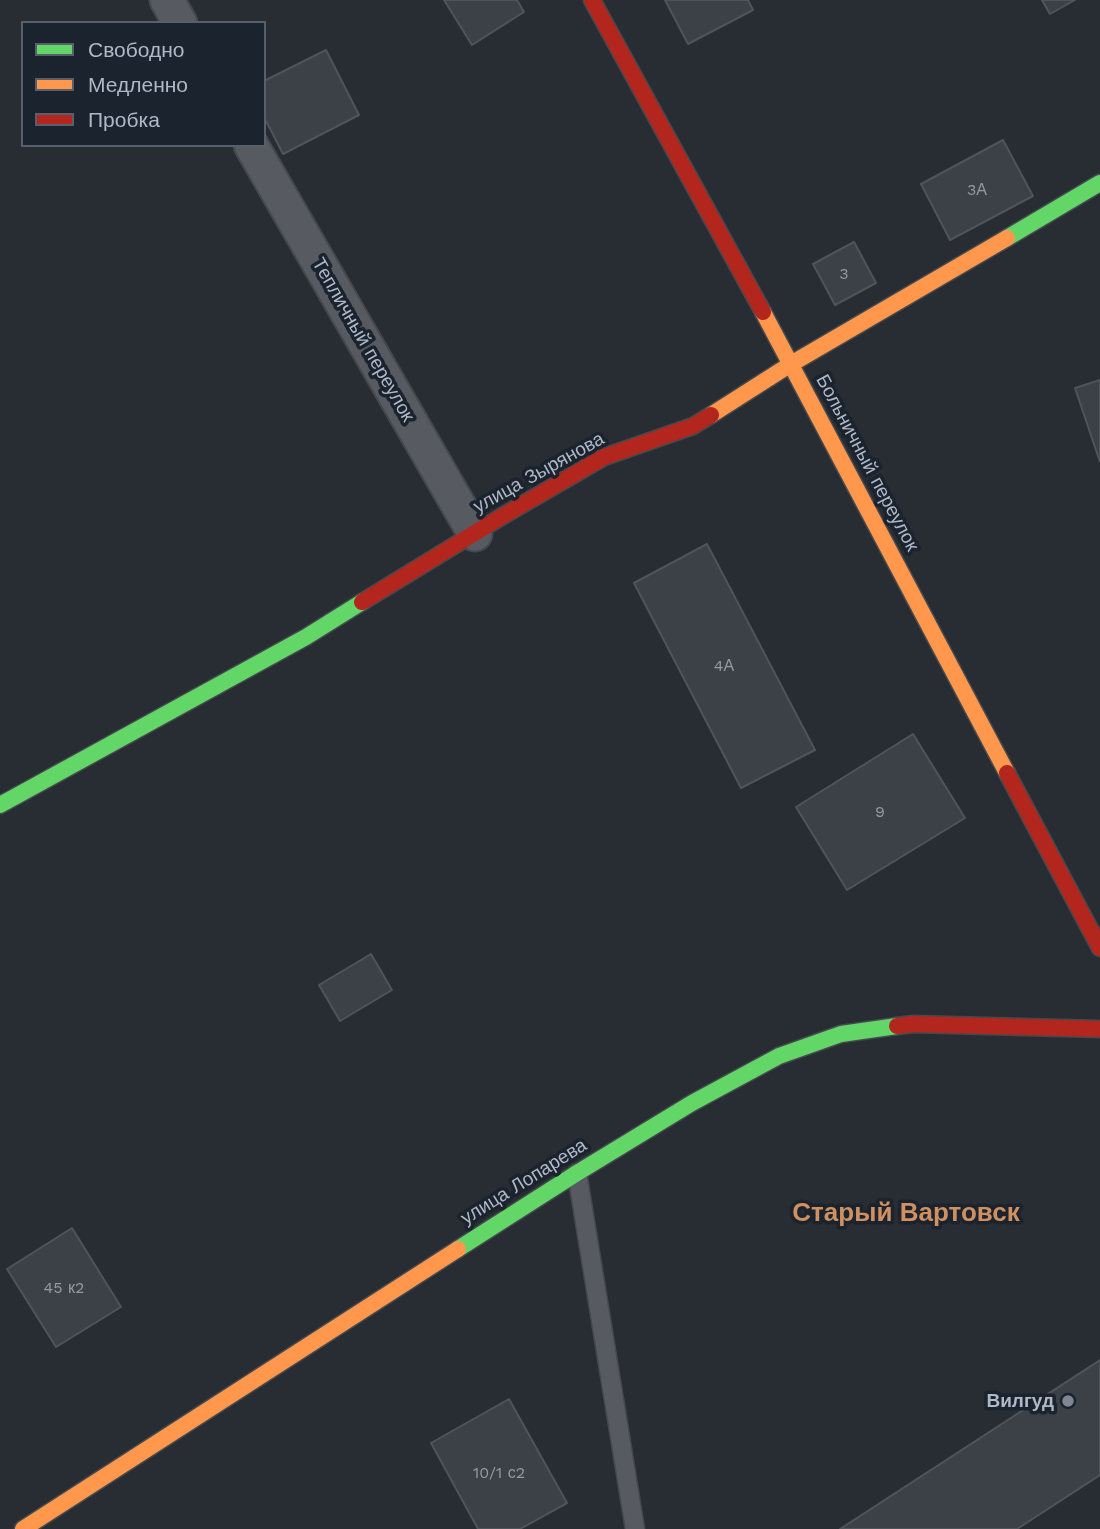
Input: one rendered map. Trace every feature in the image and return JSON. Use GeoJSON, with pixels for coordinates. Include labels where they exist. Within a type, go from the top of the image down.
{"type":"FeatureCollection","features":[{"type":"Feature","properties":{"kind":"street"},"geometry":{"type":"LineString","coordinates":[[167,0],[179,21]]}},
{"type":"Feature","properties":{"kind":"street","name":"Больничный переулок"},"geometry":{"type":"LineString","coordinates":[[592,0],[791,364],[1100,948]]}},
{"type":"Feature","properties":{"kind":"street","name":"Тепличный переулок"},"geometry":{"type":"LineString","coordinates":[[252,147],[475,534]]}},
{"type":"Feature","properties":{"kind":"street","name":"улица Зырянова"},"geometry":{"type":"LineString","coordinates":[[0,805],[306,637],[604,457],[694,426],[791,364],[1100,183]]}},
{"type":"Feature","properties":{"kind":"street","name":"улица Лопарева"},"geometry":{"type":"LineString","coordinates":[[23,1529],[577,1173],[692,1103],[779,1056],[841,1034],[913,1024],[1100,1029]]}},
{"type":"Feature","properties":{"kind":"lane"},"geometry":{"type":"LineString","coordinates":[[577,1173],[635,1529]]}},
{"type":"Feature","properties":{"kind":"building"},"geometry":{"type":"Polygon","coordinates":[[[444,0],[517,0],[524,12],[472,45],[444,0]]]}},
{"type":"Feature","properties":{"kind":"building"},"geometry":{"type":"Polygon","coordinates":[[[665,0],[748,0],[753,10],[688,44],[665,0]]]}},
{"type":"Feature","properties":{"kind":"building"},"geometry":{"type":"Polygon","coordinates":[[[1042,0],[1075,0],[1050,14],[1042,0]]]}},
{"type":"Feature","properties":{"kind":"building"},"geometry":{"type":"Polygon","coordinates":[[[326,50],[359,115],[283,154],[266,121],[266,80],[326,50]]]}},
{"type":"Feature","properties":{"kind":"building"},"geometry":{"type":"Polygon","coordinates":[[[1003,140],[1033,196],[950,240],[921,184],[1003,140]]]}},
{"type":"Feature","properties":{"kind":"building"},"geometry":{"type":"Polygon","coordinates":[[[854,242],[876,283],[835,305],[813,264],[854,242]]]}},
{"type":"Feature","properties":{"kind":"building"},"geometry":{"type":"Polygon","coordinates":[[[1100,380],[1100,462],[1075,388],[1100,380]]]}},
{"type":"Feature","properties":{"kind":"building"},"geometry":{"type":"Polygon","coordinates":[[[707,544],[815,750],[741,788],[634,583],[707,544]]]}},
{"type":"Feature","properties":{"kind":"building"},"geometry":{"type":"Polygon","coordinates":[[[913,734],[965,818],[847,890],[796,807],[913,734]]]}},
{"type":"Feature","properties":{"kind":"building"},"geometry":{"type":"Polygon","coordinates":[[[371,954],[392,990],[340,1021],[319,985],[371,954]]]}},
{"type":"Feature","properties":{"kind":"building"},"geometry":{"type":"Polygon","coordinates":[[[72,1228],[121,1307],[56,1347],[7,1269],[72,1228]]]}},
{"type":"Feature","properties":{"kind":"building"},"geometry":{"type":"Polygon","coordinates":[[[1100,1360],[1100,1475],[1017,1529],[840,1529],[1100,1360]]]}},
{"type":"Feature","properties":{"kind":"building"},"geometry":{"type":"Polygon","coordinates":[[[509,1399],[567,1503],[520,1529],[478,1529],[431,1443],[509,1399]]]}},
{"type":"Feature","properties":{"kind":"traffic: fast"},"geometry":{"type":"LineString","coordinates":[[1007,238],[1100,183]]}},
{"type":"Feature","properties":{"kind":"traffic: fast"},"geometry":{"type":"LineString","coordinates":[[0,805],[306,637],[362,602]]}},
{"type":"Feature","properties":{"kind":"traffic: fast"},"geometry":{"type":"LineString","coordinates":[[458,1249],[692,1103],[779,1056],[841,1034],[897,1026]]}},
{"type":"Feature","properties":{"kind":"traffic: slow"},"geometry":{"type":"LineString","coordinates":[[711,415],[791,364],[1007,238]]}},
{"type":"Feature","properties":{"kind":"traffic: slow"},"geometry":{"type":"LineString","coordinates":[[763,312],[1007,773]]}},
{"type":"Feature","properties":{"kind":"traffic: slow"},"geometry":{"type":"LineString","coordinates":[[23,1529],[458,1249]]}},
{"type":"Feature","properties":{"kind":"traffic: jam"},"geometry":{"type":"LineString","coordinates":[[592,0],[763,312]]}},
{"type":"Feature","properties":{"kind":"traffic: jam"},"geometry":{"type":"LineString","coordinates":[[362,602],[604,457],[693,426],[711,415]]}},
{"type":"Feature","properties":{"kind":"traffic: jam"},"geometry":{"type":"LineString","coordinates":[[1007,773],[1100,948]]}},
{"type":"Feature","properties":{"kind":"traffic: jam"},"geometry":{"type":"LineString","coordinates":[[897,1026],[913,1024],[1100,1029]]}},
{"type":"Feature","properties":{"kind":"place","name":"Вилгуд"},"geometry":{"type":"Point","coordinates":[1068,1401]}},
{"type":"Feature","properties":{"kind":"district","name":"Старый Вартовск"},"geometry":{"type":"Point","coordinates":[906,1213]}}]}
